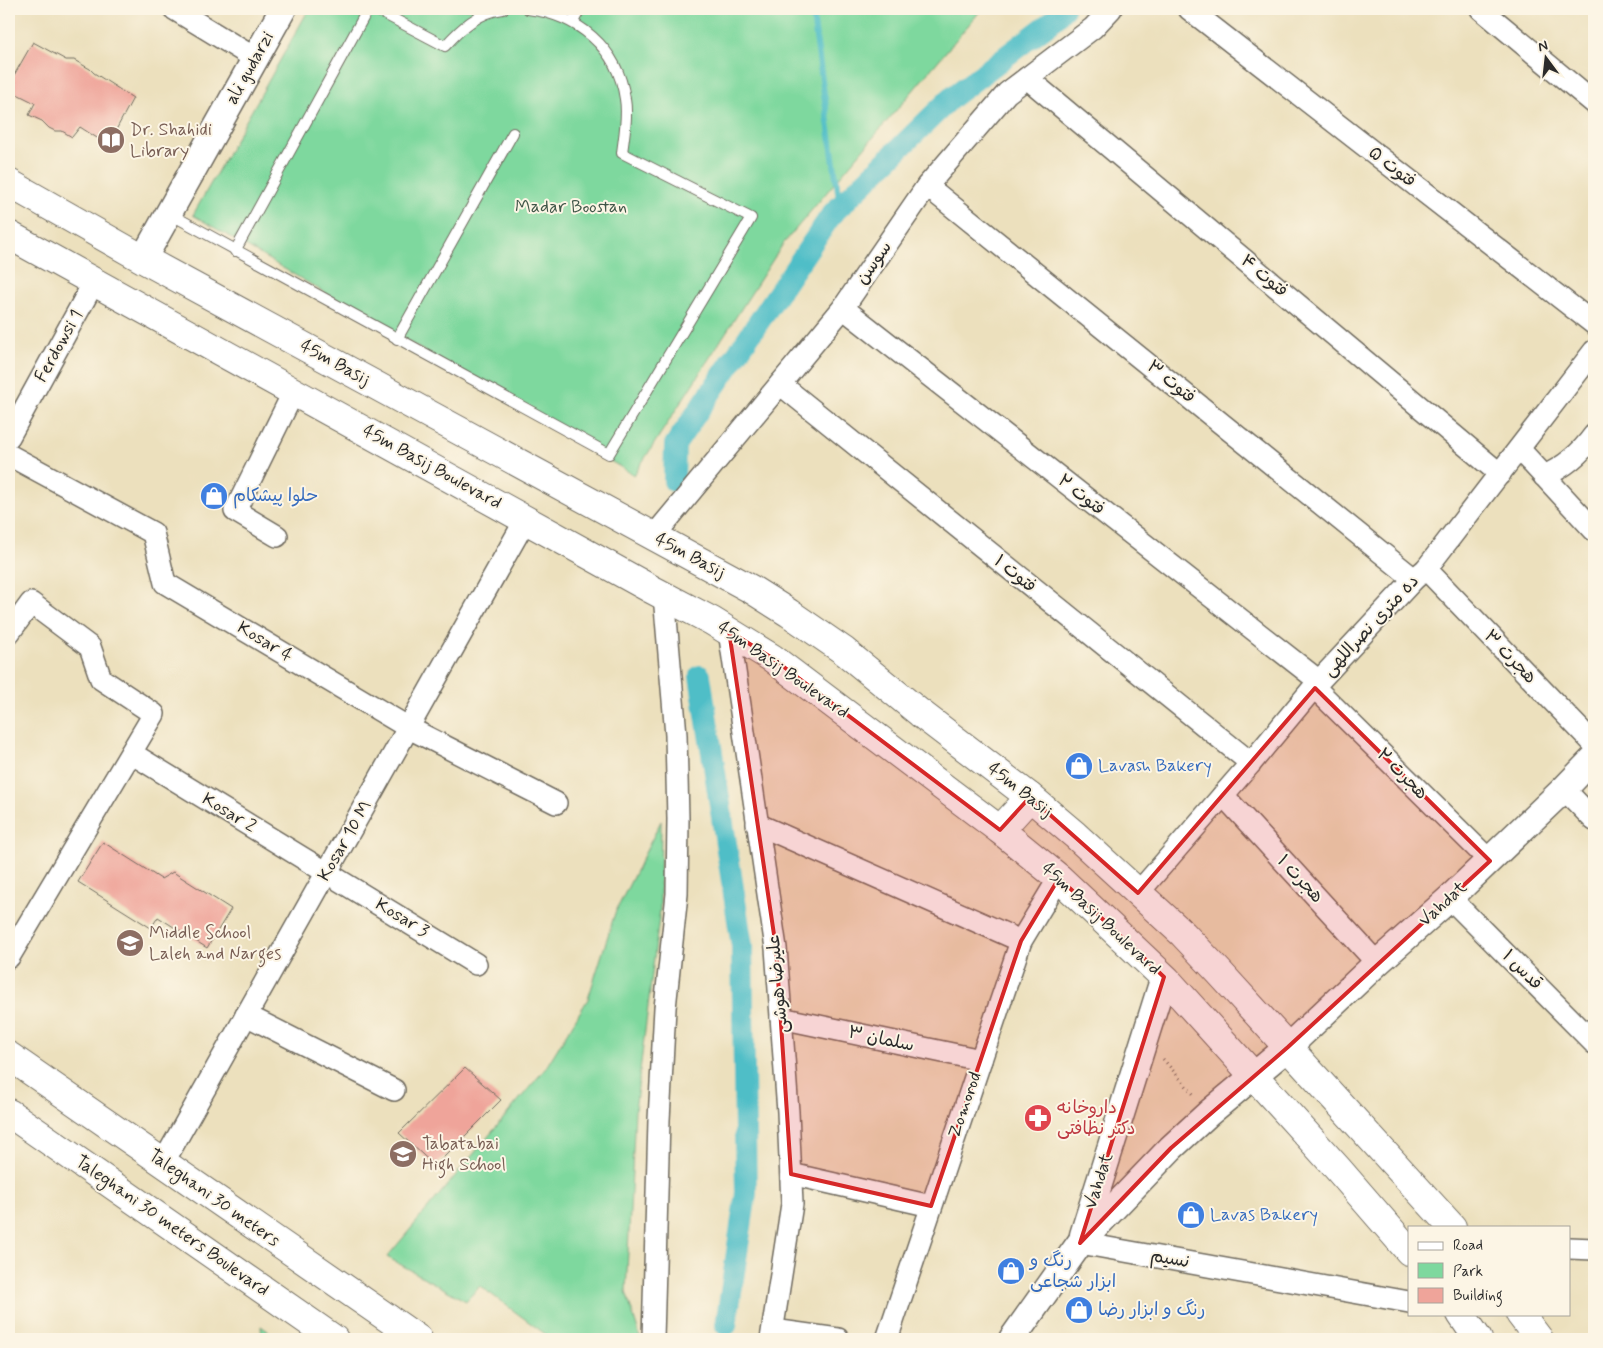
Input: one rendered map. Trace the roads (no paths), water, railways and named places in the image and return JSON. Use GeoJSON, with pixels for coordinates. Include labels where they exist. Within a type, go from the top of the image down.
{"type":"FeatureCollection","features":[{"type":"Feature","properties":{"kind":"main road","name":"45m Basij"},"geometry":{"type":"LineString","coordinates":[[9,183],[144,259],[751,589],[790,613],[844,651],[920,713],[1030,797],[1075,835],[1183,934],[1288,1047]]}},
{"type":"Feature","properties":{"kind":"main road","name":"45m Basij Boulevard"},"geometry":{"type":"LineString","coordinates":[[9,235],[729,631],[772,658],[1000,830],[1060,878],[1164,977],[1408,1250]]}},
{"type":"Feature","properties":{"kind":"main road"},"geometry":{"type":"LineString","coordinates":[[1000,830],[1030,797]]}},
{"type":"Feature","properties":{"kind":"main road"},"geometry":{"type":"LineString","coordinates":[[1288,1047],[1451,1226]]}},
{"type":"Feature","properties":{"kind":"main road","name":"Taleghani 30 meters"},"geometry":{"type":"LineString","coordinates":[[9,1056],[418,1339]]}},
{"type":"Feature","properties":{"kind":"main road","name":"Taleghani 30 meters Boulevard"},"geometry":{"type":"LineString","coordinates":[[9,1114],[334,1339]]}},
{"type":"Feature","properties":{"kind":"main road"},"geometry":{"type":"LineString","coordinates":[[1462,1316],[1478,1339]]}},
{"type":"Feature","properties":{"kind":"main road"},"geometry":{"type":"LineString","coordinates":[[1522,1316],[1539,1339]]}},
{"type":"Feature","properties":{"kind":"street"},"geometry":{"type":"LineString","coordinates":[[174,9],[256,59]]}},
{"type":"Feature","properties":{"kind":"street","name":"ali gudarzi"},"geometry":{"type":"LineString","coordinates":[[144,259],[282,9]]}},
{"type":"Feature","properties":{"kind":"street","name":"سوسن"},"geometry":{"type":"LineString","coordinates":[[654,536],[843,308],[927,186],[1007,93],[1093,28],[1111,9]]}},
{"type":"Feature","properties":{"kind":"street","name":"فتوت ۵"},"geometry":{"type":"LineString","coordinates":[[1189,9],[1594,324]]}},
{"type":"Feature","properties":{"kind":"street"},"geometry":{"type":"LineString","coordinates":[[1480,9],[1594,103]]}},
{"type":"Feature","properties":{"kind":"street","name":"فتوت ۴"},"geometry":{"type":"LineString","coordinates":[[1027,78],[1500,474]]}},
{"type":"Feature","properties":{"kind":"street","name":"فتوت ۳"},"geometry":{"type":"LineString","coordinates":[[927,186],[1420,574]]}},
{"type":"Feature","properties":{"kind":"street","name":"Ferdowsi 1"},"geometry":{"type":"LineString","coordinates":[[9,437],[94,282]]}},
{"type":"Feature","properties":{"kind":"street","name":"فتوت ۲"},"geometry":{"type":"LineString","coordinates":[[843,308],[1317,685]]}},
{"type":"Feature","properties":{"kind":"street","name":"ده متری نصراللهی"},"geometry":{"type":"LineString","coordinates":[[1138,893],[1317,685],[1420,574],[1500,474],[1594,351]]}},
{"type":"Feature","properties":{"kind":"street","name":"فتوت ۱"},"geometry":{"type":"LineString","coordinates":[[780,384],[1251,763]]}},
{"type":"Feature","properties":{"kind":"street"},"geometry":{"type":"LineString","coordinates":[[277,536],[235,511],[294,391]]}},
{"type":"Feature","properties":{"kind":"street"},"geometry":{"type":"LineString","coordinates":[[1544,476],[1557,470],[1583,450],[1594,435]]}},
{"type":"Feature","properties":{"kind":"street"},"geometry":{"type":"LineString","coordinates":[[1519,449],[1594,530]]}},
{"type":"Feature","properties":{"kind":"street","name":"Kosar 4"},"geometry":{"type":"LineString","coordinates":[[9,455],[153,533],[165,583],[409,728],[556,803]]}},
{"type":"Feature","properties":{"kind":"street","name":"Kosar 10 M"},"geometry":{"type":"LineString","coordinates":[[163,1163],[526,519]]}},
{"type":"Feature","properties":{"kind":"street","name":"هجرت ۳"},"geometry":{"type":"LineString","coordinates":[[1420,574],[1594,744]]}},
{"type":"Feature","properties":{"kind":"street"},"geometry":{"type":"LineString","coordinates":[[653,1339],[659,1120],[664,1026],[677,894],[676,735],[664,595]]}},
{"type":"Feature","properties":{"kind":"street"},"geometry":{"type":"LineString","coordinates":[[9,633],[31,604],[90,647],[102,679],[154,714],[9,957]]}},
{"type":"Feature","properties":{"kind":"street","name":"علیرضا هوشی"},"geometry":{"type":"LineString","coordinates":[[729,631],[776,948],[788,1112],[792,1204],[772,1335]]}},
{"type":"Feature","properties":{"kind":"street","name":"هجرت ۲"},"geometry":{"type":"LineString","coordinates":[[1317,685],[1490,861]]}},
{"type":"Feature","properties":{"kind":"street","name":"Kosar 2"},"geometry":{"type":"LineString","coordinates":[[131,753],[327,872]]}},
{"type":"Feature","properties":{"kind":"street","name":"Vahdat"},"geometry":{"type":"LineString","coordinates":[[1012,1339],[1080,1243],[1146,1173],[1209,1113],[1288,1047],[1377,963],[1490,861],[1594,758]]}},
{"type":"Feature","properties":{"kind":"street"},"geometry":{"type":"LineString","coordinates":[[1564,789],[1594,820]]}},
{"type":"Feature","properties":{"kind":"street","name":"هجرت ۱"},"geometry":{"type":"LineString","coordinates":[[1223,795],[1377,963]]}},
{"type":"Feature","properties":{"kind":"street"},"geometry":{"type":"LineString","coordinates":[[757,824],[1021,941]]}},
{"type":"Feature","properties":{"kind":"street","name":"Kosar 3"},"geometry":{"type":"LineString","coordinates":[[327,872],[476,964]]}},
{"type":"Feature","properties":{"kind":"street","name":"Zomorod"},"geometry":{"type":"LineString","coordinates":[[887,1339],[1021,941],[1060,878]]}},
{"type":"Feature","properties":{"kind":"street","name":"قدس ۱"},"geometry":{"type":"LineString","coordinates":[[1450,898],[1594,1043]]}},
{"type":"Feature","properties":{"kind":"street","name":"Vahdat"},"geometry":{"type":"LineString","coordinates":[[1080,1243],[1164,977]]}},
{"type":"Feature","properties":{"kind":"street"},"geometry":{"type":"LineString","coordinates":[[246,1015],[394,1090]]}},
{"type":"Feature","properties":{"kind":"street","name":"سلمان ۳"},"geometry":{"type":"LineString","coordinates":[[781,1018],[981,1060]]}},
{"type":"Feature","properties":{"kind":"street"},"geometry":{"type":"LineString","coordinates":[[790,1174],[931,1206]]}},
{"type":"Feature","properties":{"kind":"street"},"geometry":{"type":"LineString","coordinates":[[1580,1249],[1594,1231]]}},
{"type":"Feature","properties":{"kind":"street","name":"نسیم"},"geometry":{"type":"LineString","coordinates":[[1080,1243],[1408,1302]]}},
{"type":"Feature","properties":{"kind":"street"},"geometry":{"type":"LineString","coordinates":[[772,1335],[838,1339]]}},
{"type":"Feature","properties":{"kind":"lane"},"geometry":{"type":"LineString","coordinates":[[235,251],[368,9]]}},
{"type":"Feature","properties":{"kind":"lane"},"geometry":{"type":"LineString","coordinates":[[375,9],[445,46],[455,34],[470,22],[491,10],[503,9]]}},
{"type":"Feature","properties":{"kind":"lane"},"geometry":{"type":"LineString","coordinates":[[170,214],[609,454],[751,218],[622,153],[626,99],[617,69],[588,32],[573,22],[546,11],[528,9]]}},
{"type":"Feature","properties":{"kind":"lane"},"geometry":{"type":"LineString","coordinates":[[573,22],[580,9]]}},
{"type":"Feature","properties":{"kind":"lane"},"geometry":{"type":"LineString","coordinates":[[397,339],[513,133]]}},
{"type":"Feature","properties":{"kind":"waterway"},"geometry":{"type":"LineString","coordinates":[[812,9],[840,206]]}},
{"type":"Feature","properties":{"kind":"waterway"},"geometry":{"type":"LineString","coordinates":[[674,481],[675,445],[832,214],[951,98],[1051,22],[1064,9]]}},
{"type":"Feature","properties":{"kind":"waterway"},"geometry":{"type":"LineString","coordinates":[[700,676],[742,946],[746,1193],[726,1325]]}},
{"type":"Feature","properties":{"kind":"place","name":"Dr. Shahidi Library"},"geometry":{"type":"Point","coordinates":[111,140]}},
{"type":"Feature","properties":{"kind":"place","name":"حلوا پیشکام"},"geometry":{"type":"Point","coordinates":[214,496]}},
{"type":"Feature","properties":{"kind":"place","name":"Lavash Bakery"},"geometry":{"type":"Point","coordinates":[1079,766]}},
{"type":"Feature","properties":{"kind":"place","name":"Middle School Laleh and Narges"},"geometry":{"type":"Point","coordinates":[130,943]}},
{"type":"Feature","properties":{"kind":"place","name":"داروخانه دکتر نظافتی"},"geometry":{"type":"Point","coordinates":[1038,1118]}},
{"type":"Feature","properties":{"kind":"place","name":"Tabatabai High School"},"geometry":{"type":"Point","coordinates":[403,1154]}},
{"type":"Feature","properties":{"kind":"place","name":"Lavas Bakery"},"geometry":{"type":"Point","coordinates":[1191,1215]}},
{"type":"Feature","properties":{"kind":"place","name":"رنگ و ابزار شجاعی"},"geometry":{"type":"Point","coordinates":[1011,1271]}},
{"type":"Feature","properties":{"kind":"place","name":"رنگ و ابزار رضا"},"geometry":{"type":"Point","coordinates":[1079,1310]}},
{"type":"Feature","properties":{"kind":"park label","name":"Madar Boostan"},"geometry":{"type":"Point","coordinates":[571,207]}}]}
